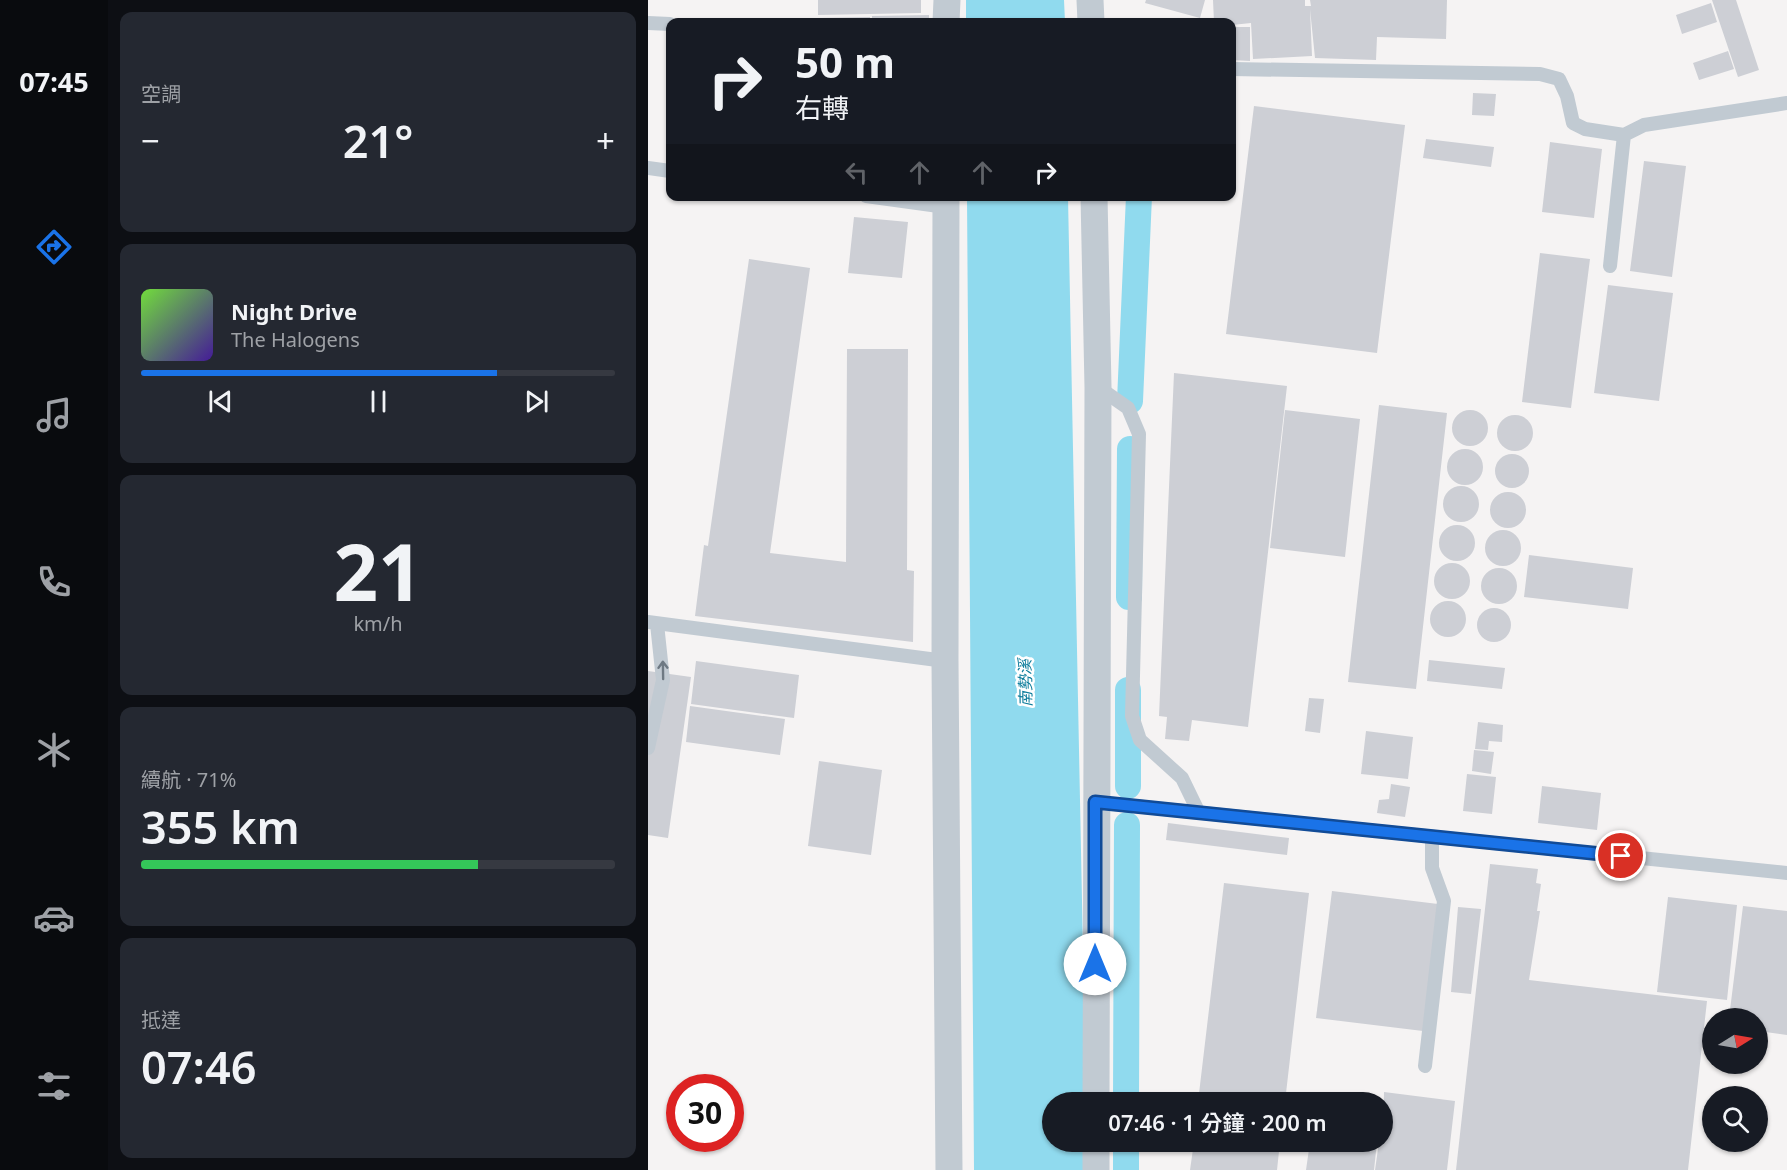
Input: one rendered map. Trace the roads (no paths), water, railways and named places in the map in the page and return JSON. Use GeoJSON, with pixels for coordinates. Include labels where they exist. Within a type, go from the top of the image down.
{"type":"FeatureCollection","features":[{"type":"Feature","properties":{"kind":"street"},"geometry":{"type":"LineString","coordinates":[[946,0],[946,18]]}},
{"type":"Feature","properties":{"kind":"street"},"geometry":{"type":"LineString","coordinates":[[1090,0],[1091,18]]}},
{"type":"Feature","properties":{"kind":"street"},"geometry":{"type":"LineString","coordinates":[[1094,201],[1098,387],[1095,802],[1096,1092]]}},
{"type":"Feature","properties":{"kind":"street"},"geometry":{"type":"LineString","coordinates":[[946,202],[945,661],[949,1170]]}},
{"type":"Feature","properties":{"kind":"street"},"geometry":{"type":"LineString","coordinates":[[1096,1152],[1096,1170]]}},
{"type":"Feature","properties":{"kind":"lane"},"geometry":{"type":"LineString","coordinates":[[648,23],[666,24]]}},
{"type":"Feature","properties":{"kind":"lane"},"geometry":{"type":"LineString","coordinates":[[1236,69],[1540,74],[1559,79],[1567,96],[1573,123],[1585,129],[1624,135],[1644,125],[1787,103]]}},
{"type":"Feature","properties":{"kind":"lane"},"geometry":{"type":"LineString","coordinates":[[1610,266],[1624,135]]}},
{"type":"Feature","properties":{"kind":"lane"},"geometry":{"type":"LineString","coordinates":[[648,168],[666,170]]}},
{"type":"Feature","properties":{"kind":"lane"},"geometry":{"type":"LineString","coordinates":[[1098,387],[1128,408],[1139,434],[1132,716],[1140,740],[1182,778],[1199,813]]}},
{"type":"Feature","properties":{"kind":"lane"},"geometry":{"type":"LineString","coordinates":[[648,748],[663,680],[653,623],[945,661]]}},
{"type":"Feature","properties":{"kind":"lane"},"geometry":{"type":"LineString","coordinates":[[1095,802],[1787,873]]}},
{"type":"Feature","properties":{"kind":"lane"},"geometry":{"type":"LineString","coordinates":[[1425,1066],[1444,901],[1432,868],[1432,837]]}},
{"type":"Feature","properties":{"kind":"water"},"geometry":{"type":"Polygon","coordinates":[[[966,0],[1064,0],[1065,18],[966,18],[966,0]]]}},
{"type":"Feature","properties":{"kind":"water","name":"南勢溪"},"geometry":{"type":"Polygon","coordinates":[[[967,201],[1068,201],[1086,1092],[1042,1092],[1042,1152],[1086,1152],[1087,1170],[974,1170],[967,201]]]}},
{"type":"Feature","properties":{"kind":"waterway"},"geometry":{"type":"LineString","coordinates":[[1130,401],[1139,201]]}},
{"type":"Feature","properties":{"kind":"waterway"},"geometry":{"type":"LineString","coordinates":[[1129,597],[1130,449]]}},
{"type":"Feature","properties":{"kind":"waterway"},"geometry":{"type":"LineString","coordinates":[[1128,690],[1128,786]]}},
{"type":"Feature","properties":{"kind":"waterway"},"geometry":{"type":"LineString","coordinates":[[1126,1092],[1127,825]]}},
{"type":"Feature","properties":{"kind":"waterway"},"geometry":{"type":"LineString","coordinates":[[1126,1152],[1126,1170]]}}]}
